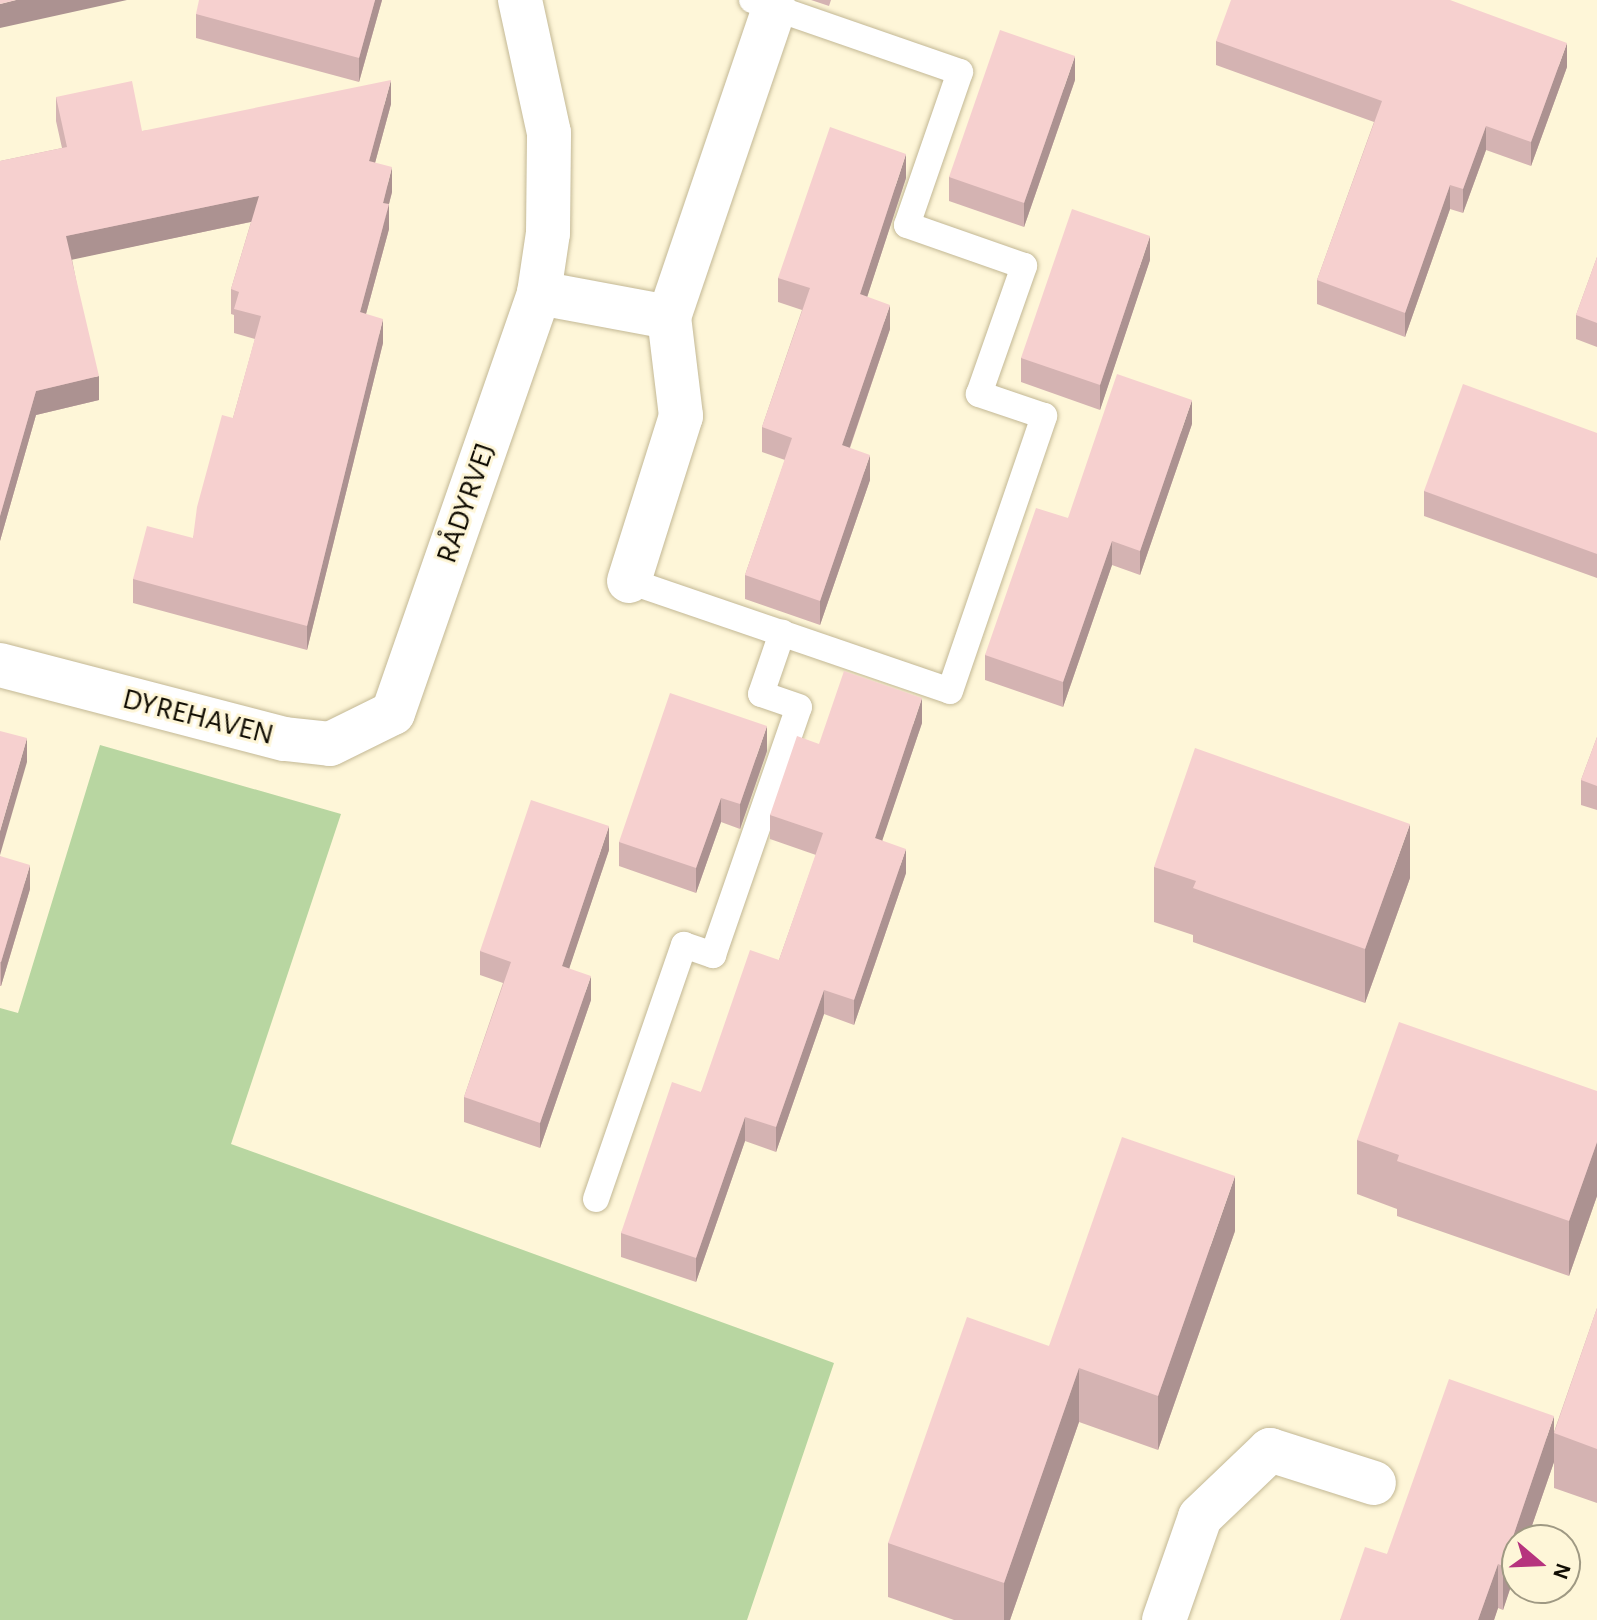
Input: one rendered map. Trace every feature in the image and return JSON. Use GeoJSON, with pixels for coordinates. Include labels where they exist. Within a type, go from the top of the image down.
{"type":"FeatureCollection","features":[{"type":"Feature","properties":{"kind":"street","name":"RÅDYRVEJ"},"geometry":{"type":"LineString","coordinates":[[393,713],[539,293],[548,233],[549,133],[520,0]]}},
{"type":"Feature","properties":{"kind":"street"},"geometry":{"type":"LineString","coordinates":[[629,581],[681,416],[669,317],[763,4]]}},
{"type":"Feature","properties":{"kind":"street"},"geometry":{"type":"LineString","coordinates":[[539,293],[669,317]]}},
{"type":"Feature","properties":{"kind":"street","name":"DYREHAVEN"},"geometry":{"type":"LineString","coordinates":[[0,665],[285,739],[330,744],[393,713]]}},
{"type":"Feature","properties":{"kind":"street"},"geometry":{"type":"LineString","coordinates":[[1164,1620],[1200,1517],[1270,1450],[1374,1483]]}},
{"type":"Feature","properties":{"kind":"lane"},"geometry":{"type":"LineString","coordinates":[[629,581],[950,691],[1044,416],[979,394],[1024,266],[907,225],[960,72],[763,4]]}},
{"type":"Feature","properties":{"kind":"lane"},"geometry":{"type":"LineString","coordinates":[[596,1199],[684,945],[713,955],[799,707],[761,694],[782,633]]}},
{"type":"Feature","properties":{"kind":"green space"},"geometry":{"type":"Polygon","coordinates":[[[100,745],[341,814],[231,1144],[834,1363],[747,1620],[0,1620],[0,1008],[18,1013],[100,745]]]}},
{"type":"Feature","properties":{"kind":"building"},"geometry":{"type":"Polygon","coordinates":[[[199,0],[375,0],[359,58],[196,14],[199,0]]]}},
{"type":"Feature","properties":{"kind":"building"},"geometry":{"type":"Polygon","coordinates":[[[1231,0],[1450,0],[1567,43],[1531,142],[1486,126],[1463,189],[1450,185],[1405,313],[1317,280],[1382,101],[1216,41],[1231,0]]]}},
{"type":"Feature","properties":{"kind":"building"},"geometry":{"type":"Polygon","coordinates":[[[1000,30],[1075,56],[1024,203],[949,177],[1000,30]]]}},
{"type":"Feature","properties":{"kind":"building"},"geometry":{"type":"Polygon","coordinates":[[[391,80],[369,161],[392,167],[383,203],[389,204],[360,312],[383,319],[307,626],[133,579],[147,526],[193,538],[197,507],[222,415],[233,418],[261,316],[234,309],[239,292],[231,289],[259,196],[66,236],[99,376],[36,391],[0,516],[0,161],[67,147],[56,97],[132,81],[142,131],[391,80]]]}},
{"type":"Feature","properties":{"kind":"building"},"geometry":{"type":"Polygon","coordinates":[[[830,127],[906,154],[860,294],[890,305],[842,445],[870,455],[820,601],[745,575],[792,438],[762,427],[810,288],[778,278],[830,127]]]}},
{"type":"Feature","properties":{"kind":"building"},"geometry":{"type":"Polygon","coordinates":[[[1072,209],[1150,236],[1100,385],[1021,358],[1072,209]]]}},
{"type":"Feature","properties":{"kind":"building"},"geometry":{"type":"Polygon","coordinates":[[[1597,257],[1597,323],[1576,315],[1597,257]]]}},
{"type":"Feature","properties":{"kind":"building"},"geometry":{"type":"Polygon","coordinates":[[[1117,374],[1192,400],[1140,551],[1112,541],[1063,682],[985,655],[1036,508],[1068,518],[1117,374]]]}},
{"type":"Feature","properties":{"kind":"building"},"geometry":{"type":"Polygon","coordinates":[[[1463,384],[1597,433],[1597,554],[1424,491],[1463,384]]]}},
{"type":"Feature","properties":{"kind":"building"},"geometry":{"type":"Polygon","coordinates":[[[844,671],[922,698],[875,838],[906,849],[854,1000],[824,990],[776,1127],[745,1117],[696,1258],[621,1233],[672,1082],[701,1092],[750,950],[779,960],[823,833],[770,815],[797,736],[819,744],[844,671]]]}},
{"type":"Feature","properties":{"kind":"building"},"geometry":{"type":"Polygon","coordinates":[[[670,693],[767,726],[740,804],[721,798],[696,868],[619,842],[670,693]]]}},
{"type":"Feature","properties":{"kind":"building"},"geometry":{"type":"Polygon","coordinates":[[[0,731],[27,738],[0,831],[0,731]]]}},
{"type":"Feature","properties":{"kind":"building"},"geometry":{"type":"Polygon","coordinates":[[[1597,737],[1597,786],[1581,780],[1597,737]]]}},
{"type":"Feature","properties":{"kind":"building"},"geometry":{"type":"Polygon","coordinates":[[[1195,748],[1410,824],[1365,949],[1193,888],[1196,881],[1154,867],[1195,748]]]}},
{"type":"Feature","properties":{"kind":"building"},"geometry":{"type":"Polygon","coordinates":[[[531,800],[609,826],[562,966],[591,976],[540,1123],[464,1097],[511,962],[480,951],[531,800]]]}},
{"type":"Feature","properties":{"kind":"building"},"geometry":{"type":"Polygon","coordinates":[[[0,856],[30,865],[1,962],[0,962],[0,856]]]}},
{"type":"Feature","properties":{"kind":"building"},"geometry":{"type":"Polygon","coordinates":[[[1399,1022],[1597,1091],[1597,1142],[1569,1221],[1397,1161],[1399,1155],[1357,1140],[1399,1022]]]}},
{"type":"Feature","properties":{"kind":"building"},"geometry":{"type":"Polygon","coordinates":[[[1122,1137],[1235,1176],[1158,1396],[1079,1368],[1004,1583],[888,1543],[967,1317],[1049,1346],[1122,1137]]]}},
{"type":"Feature","properties":{"kind":"building"},"geometry":{"type":"Polygon","coordinates":[[[1597,1308],[1597,1449],[1554,1433],[1597,1308]]]}},
{"type":"Feature","properties":{"kind":"building"},"geometry":{"type":"Polygon","coordinates":[[[1449,1379],[1554,1416],[1517,1524],[1501,1524],[1501,1565],[1498,1564],[1478,1620],[1340,1620],[1365,1547],[1387,1554],[1449,1379]]]}}]}
